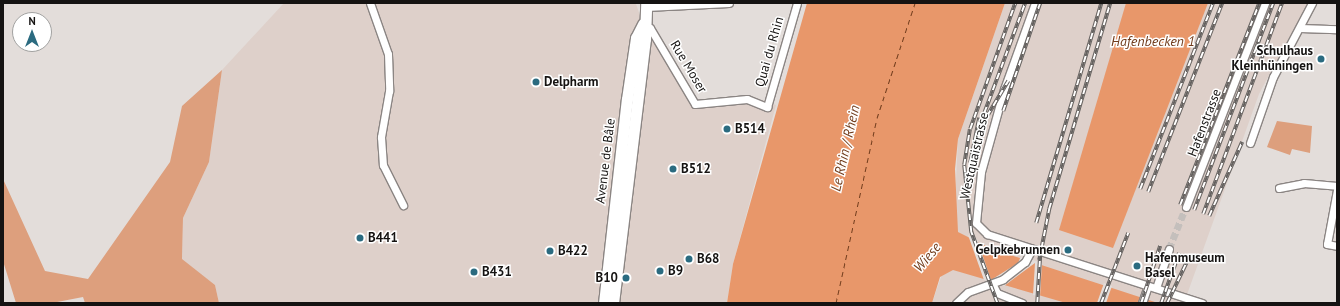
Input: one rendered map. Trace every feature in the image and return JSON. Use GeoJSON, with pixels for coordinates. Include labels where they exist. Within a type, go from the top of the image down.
{"type":"FeatureCollection","features":[{"type":"Feature","properties":{"kind":"main road","name":"Avenue de Bâle"},"geometry":{"type":"LineString","coordinates":[[613,303],[645,39],[643,24],[646,5]]}},
{"type":"Feature","properties":{"kind":"main road","name":"Avenue de Bâle"},"geometry":{"type":"LineString","coordinates":[[604,303],[627,99],[636,38],[643,24]]}},
{"type":"Feature","properties":{"kind":"street"},"geometry":{"type":"LineString","coordinates":[[370,3],[381,24],[388,54],[389,91],[381,137],[383,165],[403,204]]}},
{"type":"Feature","properties":{"kind":"street"},"geometry":{"type":"LineString","coordinates":[[646,5],[729,3]]}},
{"type":"Feature","properties":{"kind":"street","name":"Quai du Rhin"},"geometry":{"type":"LineString","coordinates":[[767,107],[797,3]]}},
{"type":"Feature","properties":{"kind":"street","name":"Westquaistrasse"},"geometry":{"type":"LineString","coordinates":[[1035,3],[1004,89],[981,172],[975,217],[982,232],[1030,253],[1156,288],[1202,303]]}},
{"type":"Feature","properties":{"kind":"street","name":"Hafenstrasse"},"geometry":{"type":"LineString","coordinates":[[1186,207],[1265,3]]}},
{"type":"Feature","properties":{"kind":"street"},"geometry":{"type":"LineString","coordinates":[[1250,143],[1272,77],[1300,28],[1312,3]]}},
{"type":"Feature","properties":{"kind":"street","name":"Rue Moser"},"geometry":{"type":"LineString","coordinates":[[643,24],[650,28],[695,104],[747,99],[767,107]]}},
{"type":"Feature","properties":{"kind":"street"},"geometry":{"type":"LineString","coordinates":[[1300,28],[1337,29]]}},
{"type":"Feature","properties":{"kind":"street"},"geometry":{"type":"LineString","coordinates":[[1279,188],[1304,183],[1337,186]]}},
{"type":"Feature","properties":{"kind":"street"},"geometry":{"type":"LineString","coordinates":[[1337,190],[1327,244],[1337,246]]}},
{"type":"Feature","properties":{"kind":"street"},"geometry":{"type":"LineString","coordinates":[[1156,288],[1169,249]]}},
{"type":"Feature","properties":{"kind":"street"},"geometry":{"type":"LineString","coordinates":[[956,303],[968,292],[995,284],[1030,253]]}},
{"type":"Feature","properties":{"kind":"street"},"geometry":{"type":"LineString","coordinates":[[995,284],[997,293],[1022,303]]}},
{"type":"Feature","properties":{"kind":"street"},"geometry":{"type":"LineString","coordinates":[[1142,303],[1148,286]]}},
{"type":"Feature","properties":{"kind":"shaded area"},"geometry":{"type":"Polygon","coordinates":[[[284,3],[636,4],[642,21],[697,102],[748,96],[776,105],[733,264],[727,303],[219,303],[215,285],[182,260],[183,218],[209,162],[222,70],[284,3]]]}},
{"type":"Feature","properties":{"kind":"shaded area"},"geometry":{"type":"Polygon","coordinates":[[[1005,3],[1308,3],[1259,94],[1184,303],[932,303],[942,274],[956,181],[958,139],[1005,3]]]}},
{"type":"Feature","properties":{"kind":"shaded area"},"geometry":{"type":"Polygon","coordinates":[[[222,70],[209,162],[183,218],[182,259],[215,285],[219,303],[85,303],[83,297],[52,303],[16,303],[3,261],[3,179],[45,271],[88,279],[170,162],[182,106],[222,70]]]}},
{"type":"Feature","properties":{"kind":"shaded area"},"geometry":{"type":"Polygon","coordinates":[[[1277,121],[1312,126],[1310,153],[1292,149],[1290,155],[1267,147],[1277,121]]]}},
{"type":"Feature","properties":{"kind":"water"},"geometry":{"type":"Polygon","coordinates":[[[807,3],[1005,3],[958,139],[955,169],[958,232],[992,249],[1158,303],[1066,303],[953,270],[940,277],[932,303],[727,303],[733,264],[807,3]]]}},
{"type":"Feature","properties":{"kind":"water","name":"Hafenbecken 1"},"geometry":{"type":"Polygon","coordinates":[[[1126,3],[1208,3],[1113,248],[1059,230],[1126,3]]]}},
{"type":"Feature","properties":{"kind":"pier"},"geometry":{"type":"Polygon","coordinates":[[[968,235],[977,239],[991,280],[1018,263],[1021,256],[1042,263],[1040,297],[1033,295],[1035,263],[1004,286],[984,280],[968,235]]]}},
{"type":"Feature","properties":{"kind":"pier"},"geometry":{"type":"Polygon","coordinates":[[[1104,283],[1112,286],[1106,303],[1097,303],[1104,283]]]}},
{"type":"Feature","properties":{"kind":"ferry route"},"geometry":{"type":"LineString","coordinates":[[836,303],[877,118],[915,3]]}},
{"type":"Feature","properties":{"kind":"tunnel"},"geometry":{"type":"LineString","coordinates":[[1169,249],[1186,207]]}},
{"type":"Feature","properties":{"kind":"railway"},"geometry":{"type":"LineString","coordinates":[[997,303],[971,232],[964,165],[970,129],[1015,3]]}},
{"type":"Feature","properties":{"kind":"railway"},"geometry":{"type":"LineString","coordinates":[[980,124],[1025,3]]}},
{"type":"Feature","properties":{"kind":"railway"},"geometry":{"type":"LineString","coordinates":[[1003,111],[1040,3]]}},
{"type":"Feature","properties":{"kind":"railway"},"geometry":{"type":"LineString","coordinates":[[1036,223],[1101,3]]}},
{"type":"Feature","properties":{"kind":"railway"},"geometry":{"type":"LineString","coordinates":[[1039,260],[1049,209],[1110,3]]}},
{"type":"Feature","properties":{"kind":"railway"},"geometry":{"type":"LineString","coordinates":[[1140,189],[1213,3]]}},
{"type":"Feature","properties":{"kind":"railway"},"geometry":{"type":"LineString","coordinates":[[1148,192],[1222,3]]}},
{"type":"Feature","properties":{"kind":"railway"},"geometry":{"type":"LineString","coordinates":[[1180,205],[1259,3]]}},
{"type":"Feature","properties":{"kind":"railway"},"geometry":{"type":"LineString","coordinates":[[1194,210],[1273,3]]}},
{"type":"Feature","properties":{"kind":"railway"},"geometry":{"type":"LineString","coordinates":[[1203,214],[1282,3]]}},
{"type":"Feature","properties":{"kind":"railway"},"geometry":{"type":"LineString","coordinates":[[987,116],[1008,81]]}},
{"type":"Feature","properties":{"kind":"railway"},"geometry":{"type":"LineString","coordinates":[[970,163],[979,118]]}},
{"type":"Feature","properties":{"kind":"railway"},"geometry":{"type":"LineString","coordinates":[[1209,216],[1242,142]]}},
{"type":"Feature","properties":{"kind":"railway"},"geometry":{"type":"LineString","coordinates":[[1101,303],[1128,233]]}},
{"type":"Feature","properties":{"kind":"railway"},"geometry":{"type":"LineString","coordinates":[[1141,303],[1160,246]]}},
{"type":"Feature","properties":{"kind":"railway"},"geometry":{"type":"LineString","coordinates":[[1161,303],[1179,253]]}},
{"type":"Feature","properties":{"kind":"railway"},"geometry":{"type":"LineString","coordinates":[[1037,303],[1040,254]]}},
{"type":"Feature","properties":{"kind":"railway"},"geometry":{"type":"LineString","coordinates":[[1167,303],[1189,257]]}},
{"type":"Feature","properties":{"kind":"place","name":"Schulhaus Kleinhüningen"},"geometry":{"type":"Point","coordinates":[1321,59]}},
{"type":"Feature","properties":{"kind":"place","name":"Delpharm"},"geometry":{"type":"Point","coordinates":[536,82]}},
{"type":"Feature","properties":{"kind":"place","name":"B514"},"geometry":{"type":"Point","coordinates":[727,129]}},
{"type":"Feature","properties":{"kind":"place","name":"B512"},"geometry":{"type":"Point","coordinates":[673,169]}},
{"type":"Feature","properties":{"kind":"place","name":"B441"},"geometry":{"type":"Point","coordinates":[360,238]}},
{"type":"Feature","properties":{"kind":"place","name":"Gelpkebrunnen"},"geometry":{"type":"Point","coordinates":[1068,250]}},
{"type":"Feature","properties":{"kind":"place","name":"B422"},"geometry":{"type":"Point","coordinates":[550,251]}},
{"type":"Feature","properties":{"kind":"place","name":"B68"},"geometry":{"type":"Point","coordinates":[689,259]}},
{"type":"Feature","properties":{"kind":"place","name":"Hafenmuseum Basel"},"geometry":{"type":"Point","coordinates":[1137,266]}},
{"type":"Feature","properties":{"kind":"place","name":"B9"},"geometry":{"type":"Point","coordinates":[660,271]}},
{"type":"Feature","properties":{"kind":"place","name":"B431"},"geometry":{"type":"Point","coordinates":[474,272]}},
{"type":"Feature","properties":{"kind":"place","name":"B10"},"geometry":{"type":"Point","coordinates":[626,278]}},
{"type":"Feature","properties":{"kind":"water label","name":"Le Rhin / Rhein"},"geometry":{"type":"Point","coordinates":[845,148]}},
{"type":"Feature","properties":{"kind":"water label","name":"Wiese"},"geometry":{"type":"Point","coordinates":[927,257]}}]}
